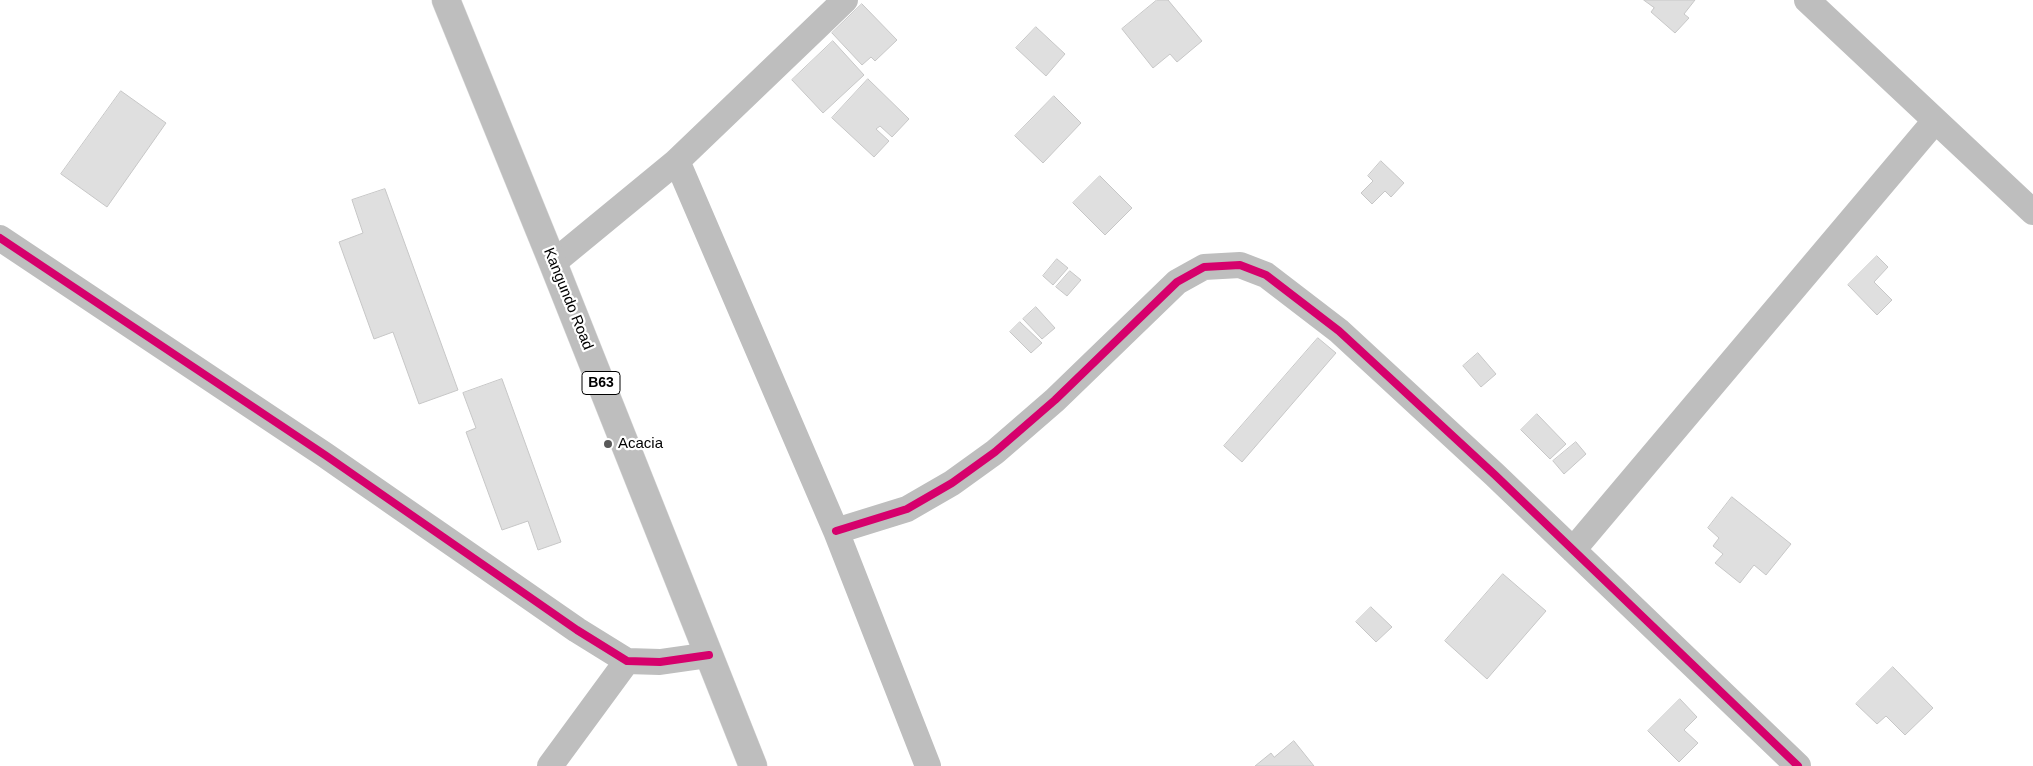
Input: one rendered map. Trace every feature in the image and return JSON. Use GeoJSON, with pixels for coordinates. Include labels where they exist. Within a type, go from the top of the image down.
{"type":"FeatureCollection","features":[{"type":"Feature","properties":{"kind":"highway","name":"Kangundo Road"},"geometry":{"type":"LineString","coordinates":[[446,0],[554,263],[753,766]]}},
{"type":"Feature","properties":{"kind":"street"},"geometry":{"type":"LineString","coordinates":[[554,263],[677,161],[845,0]]}},
{"type":"Feature","properties":{"kind":"street"},"geometry":{"type":"LineString","coordinates":[[1807,0],[2033,212]]}},
{"type":"Feature","properties":{"kind":"street"},"geometry":{"type":"LineString","coordinates":[[1573,550],[1935,121]]}},
{"type":"Feature","properties":{"kind":"street"},"geometry":{"type":"LineString","coordinates":[[677,161],[836,531],[928,766]]}},
{"type":"Feature","properties":{"kind":"street"},"geometry":{"type":"LineString","coordinates":[[0,238],[325,455],[577,630],[626,661],[660,662],[709,655]]}},
{"type":"Feature","properties":{"kind":"street"},"geometry":{"type":"LineString","coordinates":[[836,531],[906,509],[952,483],[995,452],[1054,400],[1177,282],[1204,267],[1240,265],[1266,275],[1339,330],[1573,550],[1798,766]]}},
{"type":"Feature","properties":{"kind":"street"},"geometry":{"type":"LineString","coordinates":[[550,766],[626,661]]}},
{"type":"Feature","properties":{"kind":"building"},"geometry":{"type":"Polygon","coordinates":[[[1157,0],[1168,0],[1202,41],[1177,62],[1170,54],[1153,68],[1122,29],[1157,0]]]}},
{"type":"Feature","properties":{"kind":"building"},"geometry":{"type":"Polygon","coordinates":[[[1644,0],[1695,0],[1684,14],[1689,18],[1675,33],[1651,12],[1654,8],[1644,0]]]}},
{"type":"Feature","properties":{"kind":"building"},"geometry":{"type":"Polygon","coordinates":[[[862,4],[897,40],[875,61],[871,57],[862,65],[832,33],[862,4]]]}},
{"type":"Feature","properties":{"kind":"building"},"geometry":{"type":"Polygon","coordinates":[[[1036,27],[1065,54],[1046,76],[1016,48],[1036,27]]]}},
{"type":"Feature","properties":{"kind":"building"},"geometry":{"type":"Polygon","coordinates":[[[833,41],[864,75],[823,113],[792,80],[833,41]]]}},
{"type":"Feature","properties":{"kind":"building"},"geometry":{"type":"Polygon","coordinates":[[[868,79],[909,119],[892,137],[880,126],[876,129],[889,141],[874,157],[832,118],[868,79]]]}},
{"type":"Feature","properties":{"kind":"building"},"geometry":{"type":"Polygon","coordinates":[[[121,91],[166,123],[107,207],[61,174],[121,91]]]}},
{"type":"Feature","properties":{"kind":"building"},"geometry":{"type":"Polygon","coordinates":[[[1054,96],[1081,123],[1043,163],[1015,136],[1054,96]]]}},
{"type":"Feature","properties":{"kind":"building"},"geometry":{"type":"Polygon","coordinates":[[[1381,161],[1404,183],[1391,197],[1385,191],[1372,204],[1361,193],[1373,181],[1368,176],[1381,161]]]}},
{"type":"Feature","properties":{"kind":"building"},"geometry":{"type":"Polygon","coordinates":[[[1100,176],[1132,208],[1105,235],[1073,203],[1100,176]]]}},
{"type":"Feature","properties":{"kind":"building"},"geometry":{"type":"Polygon","coordinates":[[[385,189],[458,390],[419,404],[393,332],[374,339],[339,242],[363,233],[352,200],[385,189]]]}},
{"type":"Feature","properties":{"kind":"building"},"geometry":{"type":"Polygon","coordinates":[[[1877,256],[1888,267],[1874,282],[1892,300],[1877,315],[1848,285],[1877,256]]]}},
{"type":"Feature","properties":{"kind":"building"},"geometry":{"type":"Polygon","coordinates":[[[1057,259],[1068,268],[1053,285],[1043,276],[1057,259]]]}},
{"type":"Feature","properties":{"kind":"building"},"geometry":{"type":"Polygon","coordinates":[[[1070,271],[1081,280],[1067,296],[1056,287],[1070,271]]]}},
{"type":"Feature","properties":{"kind":"building"},"geometry":{"type":"Polygon","coordinates":[[[1036,307],[1055,328],[1042,339],[1023,319],[1036,307]]]}},
{"type":"Feature","properties":{"kind":"building"},"geometry":{"type":"Polygon","coordinates":[[[1020,322],[1042,343],[1031,353],[1010,332],[1020,322]]]}},
{"type":"Feature","properties":{"kind":"building"},"geometry":{"type":"Polygon","coordinates":[[[1318,338],[1336,353],[1242,462],[1224,446],[1318,338]]]}},
{"type":"Feature","properties":{"kind":"building"},"geometry":{"type":"Polygon","coordinates":[[[1478,353],[1496,374],[1481,387],[1463,366],[1478,353]]]}},
{"type":"Feature","properties":{"kind":"building"},"geometry":{"type":"Polygon","coordinates":[[[502,379],[561,542],[538,550],[528,521],[502,530],[466,432],[476,428],[463,393],[502,379]]]}},
{"type":"Feature","properties":{"kind":"building"},"geometry":{"type":"Polygon","coordinates":[[[1537,414],[1566,444],[1550,459],[1521,430],[1537,414]]]}},
{"type":"Feature","properties":{"kind":"building"},"geometry":{"type":"Polygon","coordinates":[[[1576,442],[1586,454],[1564,474],[1553,461],[1576,442]]]}},
{"type":"Feature","properties":{"kind":"building"},"geometry":{"type":"Polygon","coordinates":[[[1732,497],[1791,544],[1766,575],[1754,565],[1740,583],[1715,563],[1723,554],[1713,546],[1719,538],[1708,528],[1732,497]]]}},
{"type":"Feature","properties":{"kind":"building"},"geometry":{"type":"Polygon","coordinates":[[[1503,574],[1546,611],[1487,679],[1445,641],[1503,574]]]}},
{"type":"Feature","properties":{"kind":"building"},"geometry":{"type":"Polygon","coordinates":[[[1371,607],[1392,627],[1376,642],[1356,622],[1371,607]]]}},
{"type":"Feature","properties":{"kind":"building"},"geometry":{"type":"Polygon","coordinates":[[[1893,667],[1933,708],[1905,735],[1886,716],[1877,724],[1856,704],[1893,667]]]}},
{"type":"Feature","properties":{"kind":"building"},"geometry":{"type":"Polygon","coordinates":[[[1680,699],[1697,717],[1684,730],[1698,743],[1679,762],[1648,731],[1680,699]]]}},
{"type":"Feature","properties":{"kind":"building"},"geometry":{"type":"Polygon","coordinates":[[[1294,741],[1314,766],[1255,766],[1271,753],[1274,757],[1294,741]]]}},
{"type":"Feature","properties":{"kind":"cycle path"},"geometry":{"type":"LineString","coordinates":[[0,238],[325,455],[577,630],[627,661],[660,662],[709,655]]}},
{"type":"Feature","properties":{"kind":"cycle path"},"geometry":{"type":"LineString","coordinates":[[836,531],[907,509],[952,483],[995,452],[1055,400],[1177,282],[1204,267],[1240,265],[1266,275],[1339,331],[1495,475],[1798,766]]}},
{"type":"Feature","properties":{"kind":"place","name":"Acacia"},"geometry":{"type":"Point","coordinates":[608,444]}}]}
